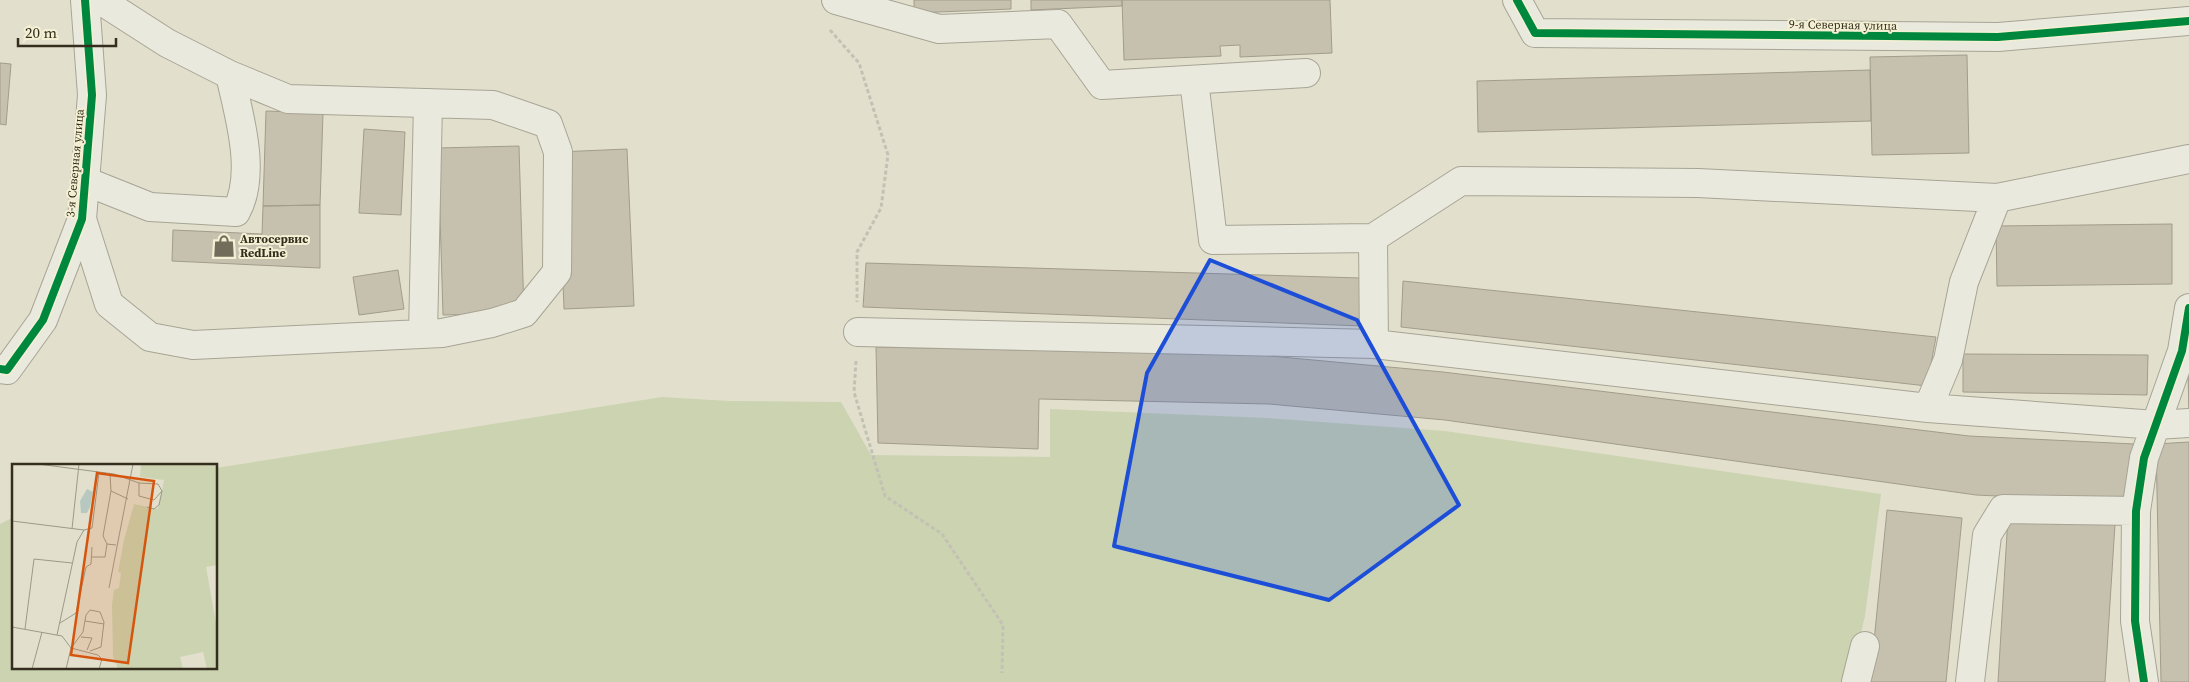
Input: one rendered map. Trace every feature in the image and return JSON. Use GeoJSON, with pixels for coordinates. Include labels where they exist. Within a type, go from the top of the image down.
{"type":"FeatureCollection","features":[{"type":"Feature","properties":{"kind":"street","name":"3-я Северная улица"},"geometry":{"type":"LineString","coordinates":[[4,370],[43,320],[82,219],[92,95],[85,0]]}},
{"type":"Feature","properties":{"kind":"street"},"geometry":{"type":"LineString","coordinates":[[82,219],[109,304],[150,337],[193,345],[442,333],[524,313],[557,272],[558,152],[548,124],[492,105],[288,98],[230,75],[166,43],[100,0]]}},
{"type":"Feature","properties":{"kind":"street"},"geometry":{"type":"LineString","coordinates":[[836,0],[939,29],[1058,24],[1102,85],[1306,73]]}},
{"type":"Feature","properties":{"kind":"street","name":"9-я Северная улица"},"geometry":{"type":"LineString","coordinates":[[1517,0],[1535,33],[1998,38],[2189,21]]}},
{"type":"Feature","properties":{"kind":"street"},"geometry":{"type":"LineString","coordinates":[[85,181],[150,207],[236,212],[243,200],[245,140],[230,75]]}},
{"type":"Feature","properties":{"kind":"street"},"geometry":{"type":"LineString","coordinates":[[1194,80],[1213,240],[1373,238],[1461,180],[1698,182],[1997,198],[2189,159]]}},
{"type":"Feature","properties":{"kind":"street"},"geometry":{"type":"LineString","coordinates":[[423,334],[428,103]]}},
{"type":"Feature","properties":{"kind":"street"},"geometry":{"type":"LineString","coordinates":[[1928,408],[1948,360],[1964,282],[1997,198]]}},
{"type":"Feature","properties":{"kind":"street"},"geometry":{"type":"LineString","coordinates":[[1373,238],[1374,344]]}},
{"type":"Feature","properties":{"kind":"street"},"geometry":{"type":"LineString","coordinates":[[2144,682],[2135,621],[2136,511],[2144,458],[2185,351],[2189,308]]}},
{"type":"Feature","properties":{"kind":"street"},"geometry":{"type":"LineString","coordinates":[[858,332],[1374,344],[1928,408],[2156,425],[2189,424]]}},
{"type":"Feature","properties":{"kind":"street"},"geometry":{"type":"LineString","coordinates":[[1970,682],[1987,535],[2003,509],[2136,511]]}},
{"type":"Feature","properties":{"kind":"street"},"geometry":{"type":"LineString","coordinates":[[1856,682],[1865,646]]}},
{"type":"Feature","properties":{"kind":"highlighted area"},"geometry":{"type":"Polygon","coordinates":[[[1210,260],[1357,320],[1459,505],[1329,600],[1114,546],[1147,373],[1210,260]]]}},
{"type":"Feature","properties":{"kind":"green space"},"geometry":{"type":"Polygon","coordinates":[[[662,397],[729,401],[841,402],[871,455],[1050,457],[1050,409],[1267,418],[1445,431],[1881,494],[1865,616],[1849,682],[0,682],[0,524],[12,518],[12,670],[218,670],[218,468],[662,397]]]}},
{"type":"Feature","properties":{"kind":"building"},"geometry":{"type":"Polygon","coordinates":[[[914,0],[1011,0],[1011,9],[914,13],[914,0]]]}},
{"type":"Feature","properties":{"kind":"building"},"geometry":{"type":"Polygon","coordinates":[[[1031,0],[1122,0],[1122,6],[1031,10],[1031,0]]]}},
{"type":"Feature","properties":{"kind":"building"},"geometry":{"type":"Polygon","coordinates":[[[1122,0],[1330,0],[1332,53],[1240,57],[1240,45],[1220,46],[1221,56],[1124,60],[1122,0]]]}},
{"type":"Feature","properties":{"kind":"building"},"geometry":{"type":"Polygon","coordinates":[[[1967,55],[1969,153],[1872,155],[1870,57],[1967,55]]]}},
{"type":"Feature","properties":{"kind":"building"},"geometry":{"type":"Polygon","coordinates":[[[0,63],[11,64],[6,125],[0,124],[0,63]]]}},
{"type":"Feature","properties":{"kind":"building"},"geometry":{"type":"Polygon","coordinates":[[[1870,70],[1871,121],[1478,132],[1477,81],[1870,70]]]}},
{"type":"Feature","properties":{"kind":"building"},"geometry":{"type":"Polygon","coordinates":[[[266,111],[323,113],[320,205],[263,206],[266,111]]]}},
{"type":"Feature","properties":{"kind":"building"},"geometry":{"type":"Polygon","coordinates":[[[364,129],[405,132],[401,215],[359,213],[364,129]]]}},
{"type":"Feature","properties":{"kind":"building"},"geometry":{"type":"Polygon","coordinates":[[[519,146],[524,313],[443,315],[438,148],[519,146]]]}},
{"type":"Feature","properties":{"kind":"building"},"geometry":{"type":"Polygon","coordinates":[[[627,149],[634,306],[564,309],[558,152],[627,149]]]}},
{"type":"Feature","properties":{"kind":"building"},"geometry":{"type":"Polygon","coordinates":[[[320,205],[320,268],[172,261],[173,230],[262,234],[263,206],[320,205]]]}},
{"type":"Feature","properties":{"kind":"building"},"geometry":{"type":"Polygon","coordinates":[[[2172,224],[2172,284],[1997,286],[1996,226],[2172,224]]]}},
{"type":"Feature","properties":{"kind":"building"},"geometry":{"type":"Polygon","coordinates":[[[866,263],[1360,278],[1362,326],[863,307],[866,263]]]}},
{"type":"Feature","properties":{"kind":"building"},"geometry":{"type":"Polygon","coordinates":[[[398,270],[404,309],[359,315],[353,277],[398,270]]]}},
{"type":"Feature","properties":{"kind":"building"},"geometry":{"type":"Polygon","coordinates":[[[1403,281],[1936,337],[1927,386],[1401,327],[1403,281]]]}},
{"type":"Feature","properties":{"kind":"building"},"geometry":{"type":"Polygon","coordinates":[[[876,347],[1259,355],[1443,372],[1969,436],[2134,444],[2123,502],[1976,495],[1445,420],[1269,404],[1039,399],[1038,449],[878,443],[876,347]]]}},
{"type":"Feature","properties":{"kind":"building"},"geometry":{"type":"Polygon","coordinates":[[[1963,354],[2148,355],[2147,395],[1963,392],[1963,354]]]}},
{"type":"Feature","properties":{"kind":"building"},"geometry":{"type":"Polygon","coordinates":[[[2188,374],[2189,374],[2189,412],[2188,374]]]}},
{"type":"Feature","properties":{"kind":"building"},"geometry":{"type":"Polygon","coordinates":[[[2189,442],[2189,682],[2161,682],[2156,444],[2189,442]]]}},
{"type":"Feature","properties":{"kind":"building"},"geometry":{"type":"Polygon","coordinates":[[[1887,510],[1962,518],[1946,682],[1870,682],[1887,510]]]}},
{"type":"Feature","properties":{"kind":"building"},"geometry":{"type":"Polygon","coordinates":[[[2008,517],[2115,524],[2105,682],[1998,682],[2008,517]]]}},
{"type":"Feature","properties":{"kind":"cycle path"},"geometry":{"type":"LineString","coordinates":[[0,369],[7,370],[43,320],[82,219],[92,95],[85,0]]}},
{"type":"Feature","properties":{"kind":"cycle path"},"geometry":{"type":"LineString","coordinates":[[1517,0],[1535,33],[1998,37],[2189,21]]}},
{"type":"Feature","properties":{"kind":"cycle path"},"geometry":{"type":"LineString","coordinates":[[2144,682],[2135,621],[2136,511],[2144,458],[2182,351],[2189,308]]}},
{"type":"Feature","properties":{"kind":"place","name":"Автосервис RedLine"},"geometry":{"type":"Point","coordinates":[224,246]}}]}
